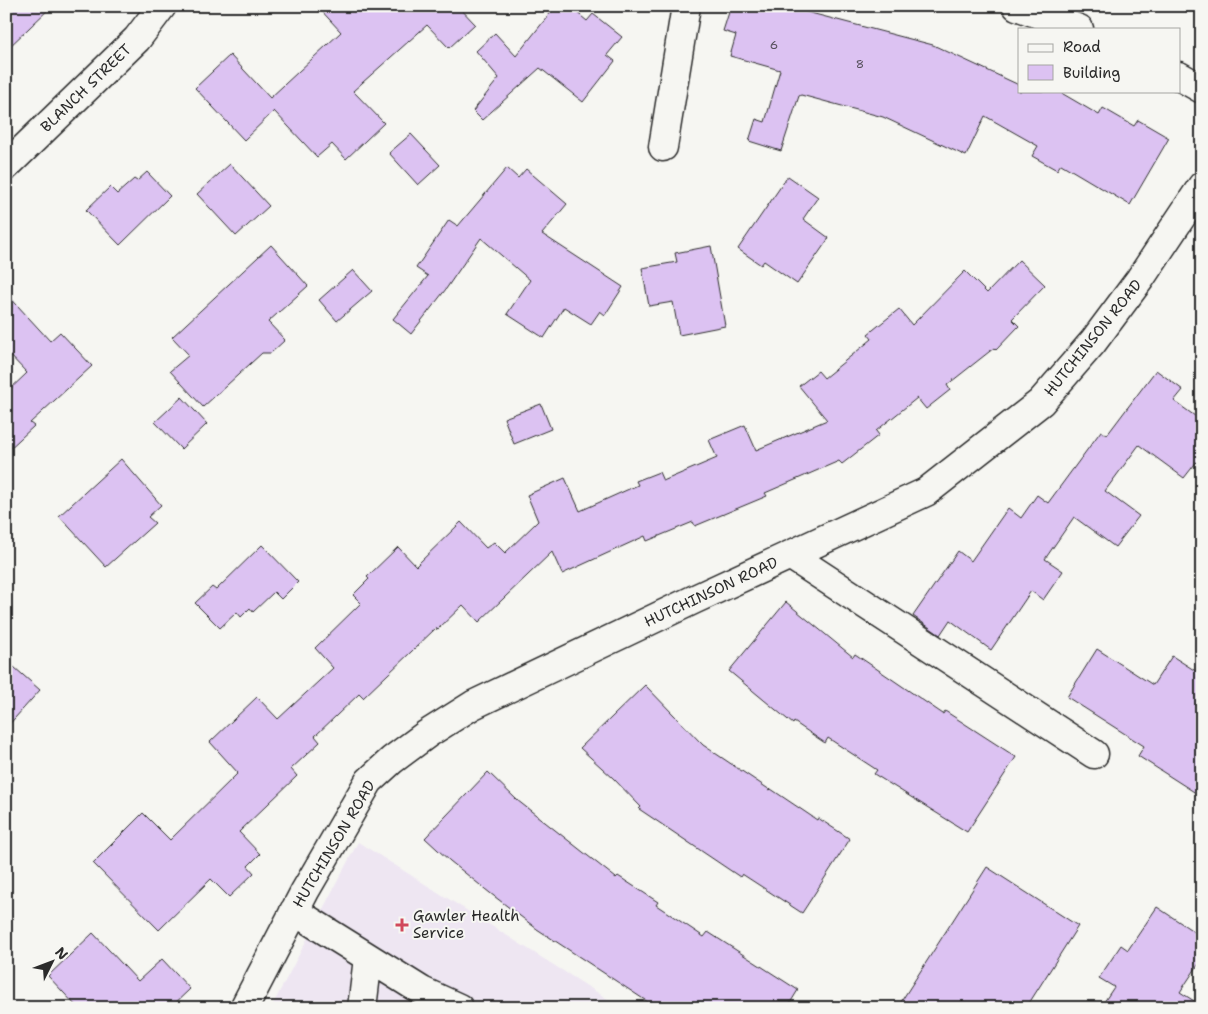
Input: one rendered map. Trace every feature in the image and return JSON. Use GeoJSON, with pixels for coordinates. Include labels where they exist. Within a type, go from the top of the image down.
{"type":"FeatureCollection","features":[{"type":"Feature","properties":{"kind":"street","name":"BLANCH STREET"},"geometry":{"type":"LineString","coordinates":[[6,166],[137,39],[162,6]]}},
{"type":"Feature","properties":{"kind":"street"},"geometry":{"type":"LineString","coordinates":[[663,147],[686,6]]}},
{"type":"Feature","properties":{"kind":"street"},"geometry":{"type":"LineString","coordinates":[[1017,6],[1076,28]]}},
{"type":"Feature","properties":{"kind":"street"},"geometry":{"type":"LineString","coordinates":[[1180,77],[1202,89]]}},
{"type":"Feature","properties":{"kind":"street","name":"HUTCHINSON ROAD"},"geometry":{"type":"LineString","coordinates":[[244,1008],[294,911],[369,781],[392,760],[427,734],[473,705],[926,492],[1042,402],[1093,342],[1140,279],[1202,186]]}},
{"type":"Feature","properties":{"kind":"street"},"geometry":{"type":"LineString","coordinates":[[790,555],[1094,754]]}},
{"type":"Feature","properties":{"kind":"street"},"geometry":{"type":"LineString","coordinates":[[294,911],[422,991],[459,1008]]}},
{"type":"Feature","properties":{"kind":"street"},"geometry":{"type":"LineString","coordinates":[[362,1008],[368,958]]}},
{"type":"Feature","properties":{"kind":"shaded area","name":"Gawler Health Service"},"geometry":{"type":"Polygon","coordinates":[[[358,842],[622,1008],[271,1008],[358,842]]]}},
{"type":"Feature","properties":{"kind":"building"},"geometry":{"type":"Polygon","coordinates":[[[6,6],[52,6],[6,50],[6,6]]]}},
{"type":"Feature","properties":{"kind":"building"},"geometry":{"type":"Polygon","coordinates":[[[317,6],[458,6],[475,24],[449,48],[427,25],[353,91],[384,123],[346,159],[332,144],[317,157],[274,111],[244,140],[195,88],[230,55],[270,98],[341,32],[317,6]]]}},
{"type":"Feature","properties":{"kind":"building"},"geometry":{"type":"Polygon","coordinates":[[[556,6],[569,6],[587,21],[593,14],[622,37],[607,55],[615,61],[583,102],[540,68],[482,120],[473,111],[499,78],[476,51],[495,33],[516,56],[556,6]]]}},
{"type":"Feature","properties":{"kind":"building"},"geometry":{"type":"Polygon","coordinates":[[[731,6],[804,6],[803,11],[933,45],[1018,85],[1018,92],[1060,92],[1099,115],[1103,108],[1134,126],[1138,120],[1169,138],[1130,205],[1061,164],[1057,170],[1032,156],[1038,146],[985,116],[966,156],[883,117],[801,95],[799,96],[781,151],[749,141],[756,119],[765,122],[780,70],[730,56],[736,35],[723,31],[731,6]]]}},
{"type":"Feature","properties":{"kind":"building"},"geometry":{"type":"Polygon","coordinates":[[[411,134],[440,165],[418,185],[389,153],[411,134]]]}},
{"type":"Feature","properties":{"kind":"building"},"geometry":{"type":"Polygon","coordinates":[[[230,164],[269,206],[236,236],[197,194],[230,164]]]}},
{"type":"Feature","properties":{"kind":"building"},"geometry":{"type":"Polygon","coordinates":[[[507,168],[518,178],[526,169],[567,204],[542,234],[623,287],[605,315],[600,311],[591,324],[564,307],[544,338],[507,314],[530,280],[481,238],[446,289],[411,334],[393,319],[428,276],[416,268],[449,220],[458,226],[507,168]]]}},
{"type":"Feature","properties":{"kind":"building"},"geometry":{"type":"Polygon","coordinates":[[[147,172],[170,196],[120,245],[86,210],[110,187],[117,194],[134,179],[137,181],[147,172]]]}},
{"type":"Feature","properties":{"kind":"building"},"geometry":{"type":"Polygon","coordinates":[[[788,176],[818,197],[803,219],[829,238],[797,284],[764,261],[761,265],[738,249],[788,176]]]}},
{"type":"Feature","properties":{"kind":"building"},"geometry":{"type":"Polygon","coordinates":[[[271,245],[308,286],[268,322],[285,340],[271,353],[262,353],[203,407],[170,371],[189,355],[172,337],[271,245]]]}},
{"type":"Feature","properties":{"kind":"building"},"geometry":{"type":"Polygon","coordinates":[[[711,246],[725,326],[679,335],[673,302],[649,306],[642,268],[677,262],[675,253],[711,246]]]}},
{"type":"Feature","properties":{"kind":"building"},"geometry":{"type":"Polygon","coordinates":[[[1019,260],[1045,285],[1012,319],[1019,326],[996,350],[994,348],[947,385],[950,390],[926,409],[917,398],[876,431],[879,435],[842,464],[839,461],[765,493],[767,496],[695,526],[693,522],[647,541],[645,536],[562,574],[552,552],[479,622],[463,605],[437,630],[436,628],[363,698],[359,694],[315,736],[320,742],[291,769],[297,776],[239,832],[260,854],[248,866],[254,873],[229,897],[211,879],[159,930],[93,863],[143,813],[170,840],[238,773],[210,742],[257,697],[278,719],[333,668],[315,648],[361,603],[353,595],[369,579],[367,577],[398,547],[416,566],[461,522],[486,548],[494,542],[505,553],[538,521],[527,495],[565,478],[580,511],[638,485],[636,481],[659,472],[663,481],[717,458],[709,440],[745,425],[756,450],[827,420],[799,386],[818,371],[824,378],[872,339],[868,334],[899,309],[912,325],[965,271],[987,293],[1019,260]]]}},
{"type":"Feature","properties":{"kind":"building"},"geometry":{"type":"Polygon","coordinates":[[[353,270],[372,291],[337,321],[319,300],[353,270]]]}},
{"type":"Feature","properties":{"kind":"building"},"geometry":{"type":"Polygon","coordinates":[[[6,293],[50,341],[60,332],[92,366],[30,423],[34,426],[6,452],[6,393],[27,373],[6,351],[6,293]]]}},
{"type":"Feature","properties":{"kind":"building"},"geometry":{"type":"Polygon","coordinates":[[[1156,370],[1183,390],[1174,401],[1202,421],[1202,455],[1184,478],[1139,445],[1105,491],[1139,516],[1115,547],[1074,517],[1045,559],[1063,571],[1043,600],[1031,591],[991,650],[950,620],[940,635],[913,616],[958,551],[971,561],[1008,508],[1021,518],[1037,495],[1048,503],[1101,431],[1107,435],[1156,370]]]}},
{"type":"Feature","properties":{"kind":"building"},"geometry":{"type":"Polygon","coordinates":[[[182,397],[207,424],[181,449],[155,422],[182,397]]]}},
{"type":"Feature","properties":{"kind":"building"},"geometry":{"type":"Polygon","coordinates":[[[541,404],[551,429],[514,444],[504,418],[541,404]]]}},
{"type":"Feature","properties":{"kind":"building"},"geometry":{"type":"Polygon","coordinates":[[[121,459],[161,505],[148,517],[155,523],[106,567],[59,516],[121,459]]]}},
{"type":"Feature","properties":{"kind":"building"},"geometry":{"type":"Polygon","coordinates":[[[262,545],[298,582],[281,599],[274,592],[253,612],[250,608],[241,617],[237,612],[220,628],[195,603],[212,587],[216,590],[262,545]]]}},
{"type":"Feature","properties":{"kind":"building"},"geometry":{"type":"Polygon","coordinates":[[[786,602],[853,657],[855,654],[943,714],[945,711],[1016,757],[967,832],[874,774],[877,770],[828,738],[825,743],[794,722],[793,724],[729,671],[786,602]]]}},
{"type":"Feature","properties":{"kind":"building"},"geometry":{"type":"Polygon","coordinates":[[[1097,649],[1153,685],[1172,656],[1202,675],[1202,797],[1138,756],[1144,746],[1067,697],[1097,649]]]}},
{"type":"Feature","properties":{"kind":"building"},"geometry":{"type":"Polygon","coordinates":[[[6,660],[40,690],[6,728],[6,660]]]}},
{"type":"Feature","properties":{"kind":"building"},"geometry":{"type":"Polygon","coordinates":[[[645,685],[703,745],[770,790],[850,839],[802,913],[742,874],[740,877],[639,809],[641,807],[613,778],[580,748],[645,685]]]}},
{"type":"Feature","properties":{"kind":"building"},"geometry":{"type":"Polygon","coordinates":[[[488,772],[517,800],[616,878],[618,876],[658,902],[656,905],[704,937],[708,932],[798,990],[787,1008],[657,1008],[537,929],[490,893],[425,838],[488,772]]]}},
{"type":"Feature","properties":{"kind":"building"},"geometry":{"type":"Polygon","coordinates":[[[987,867],[1078,926],[1026,1008],[897,1008],[987,867]]]}},
{"type":"Feature","properties":{"kind":"building"},"geometry":{"type":"Polygon","coordinates":[[[1157,907],[1202,937],[1202,959],[1180,992],[1202,1006],[1202,1008],[1100,1008],[1114,987],[1099,978],[1121,945],[1128,950],[1157,907]]]}},
{"type":"Feature","properties":{"kind":"building"},"geometry":{"type":"Polygon","coordinates":[[[93,933],[138,981],[162,959],[190,989],[170,1008],[78,1008],[48,976],[93,933]]]}},
{"type":"Feature","properties":{"kind":"place","name":"Gawler Health Service"},"geometry":{"type":"Point","coordinates":[402,925]}}]}
